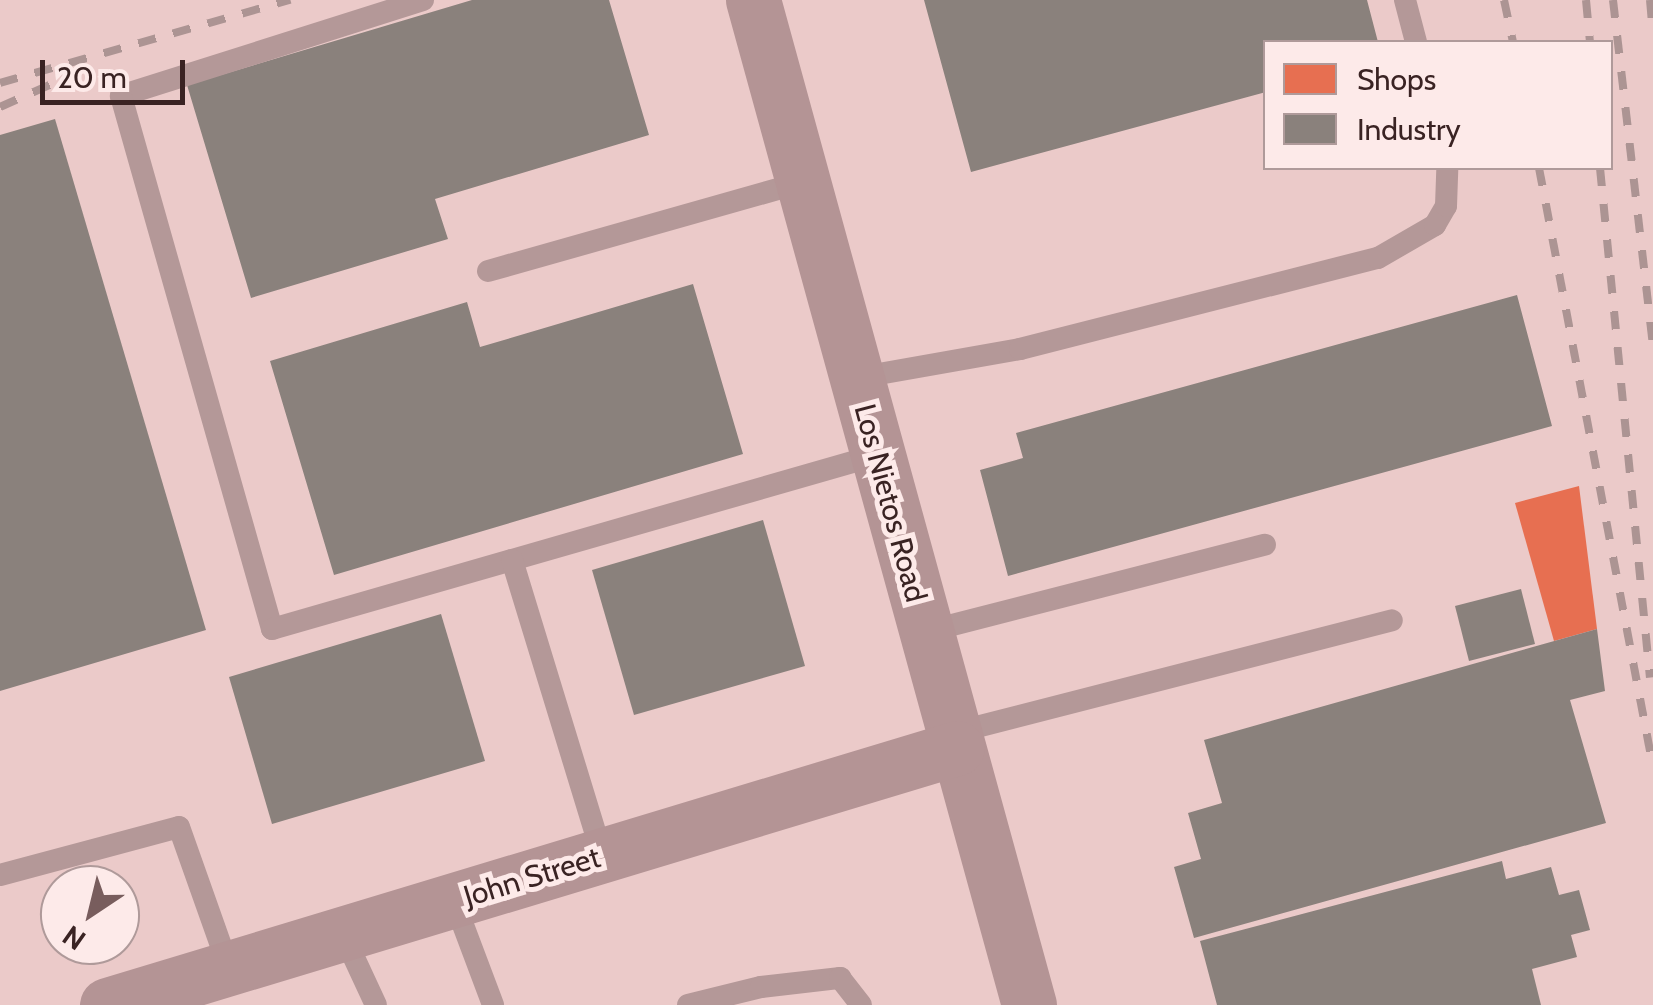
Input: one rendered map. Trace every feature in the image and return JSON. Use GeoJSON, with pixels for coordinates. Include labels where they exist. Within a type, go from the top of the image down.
{"type":"FeatureCollection","features":[{"type":"Feature","properties":{"kind":"main road","name":"Los Nietos Road"},"geometry":{"type":"LineString","coordinates":[[753,0],[1029,1005]]}},
{"type":"Feature","properties":{"kind":"main road","name":"John Street"},"geometry":{"type":"LineString","coordinates":[[107,1005],[173,995],[229,968],[602,855],[955,740]]}},
{"type":"Feature","properties":{"kind":"lane"},"geometry":{"type":"LineString","coordinates":[[422,0],[120,96],[272,630],[877,455]]}},
{"type":"Feature","properties":{"kind":"lane"},"geometry":{"type":"LineString","coordinates":[[1406,0],[1416,40]]}},
{"type":"Feature","properties":{"kind":"lane"},"geometry":{"type":"LineString","coordinates":[[856,378],[1020,349],[1378,258],[1435,225],[1446,206],[1447,170]]}},
{"type":"Feature","properties":{"kind":"lane"},"geometry":{"type":"LineString","coordinates":[[488,272],[802,182]]}},
{"type":"Feature","properties":{"kind":"lane"},"geometry":{"type":"LineString","coordinates":[[925,632],[1265,544]]}},
{"type":"Feature","properties":{"kind":"lane"},"geometry":{"type":"LineString","coordinates":[[512,560],[602,855]]}},
{"type":"Feature","properties":{"kind":"lane"},"geometry":{"type":"LineString","coordinates":[[955,740],[1392,620]]}},
{"type":"Feature","properties":{"kind":"lane"},"geometry":{"type":"LineString","coordinates":[[0,875],[180,827],[229,968]]}},
{"type":"Feature","properties":{"kind":"lane"},"geometry":{"type":"LineString","coordinates":[[454,900],[493,1005]]}},
{"type":"Feature","properties":{"kind":"lane"},"geometry":{"type":"LineString","coordinates":[[343,934],[376,1005]]}},
{"type":"Feature","properties":{"kind":"lane"},"geometry":{"type":"LineString","coordinates":[[688,1005],[764,996],[840,978],[861,1005]]}},
{"type":"Feature","properties":{"kind":"building: Shops"},"geometry":{"type":"Polygon","coordinates":[[[1579,486],[1597,629],[1554,641],[1515,503],[1579,486]]]}},
{"type":"Feature","properties":{"kind":"building: Industry"},"geometry":{"type":"Polygon","coordinates":[[[472,0],[609,0],[649,135],[435,199],[448,239],[251,298],[187,85],[472,0]]]}},
{"type":"Feature","properties":{"kind":"building: Industry"},"geometry":{"type":"Polygon","coordinates":[[[924,0],[1367,0],[1377,40],[1263,40],[1263,93],[971,172],[924,0]]]}},
{"type":"Feature","properties":{"kind":"building: Industry"},"geometry":{"type":"Polygon","coordinates":[[[55,119],[206,630],[0,691],[0,135],[55,119]]]}},
{"type":"Feature","properties":{"kind":"building: Industry"},"geometry":{"type":"Polygon","coordinates":[[[693,284],[743,454],[334,575],[270,361],[467,302],[480,347],[693,284]]]}},
{"type":"Feature","properties":{"kind":"building: Industry"},"geometry":{"type":"Polygon","coordinates":[[[1517,295],[1552,426],[1008,576],[980,470],[1023,458],[1016,433],[1517,295]]]}},
{"type":"Feature","properties":{"kind":"building: Industry"},"geometry":{"type":"Polygon","coordinates":[[[763,520],[805,666],[634,715],[592,570],[763,520]]]}},
{"type":"Feature","properties":{"kind":"building: Industry"},"geometry":{"type":"Polygon","coordinates":[[[1521,589],[1535,644],[1469,661],[1455,606],[1521,589]]]}},
{"type":"Feature","properties":{"kind":"building: Industry"},"geometry":{"type":"Polygon","coordinates":[[[441,614],[485,761],[272,824],[229,677],[441,614]]]}},
{"type":"Feature","properties":{"kind":"building: Industry"},"geometry":{"type":"Polygon","coordinates":[[[1597,629],[1605,691],[1570,700],[1606,823],[1194,938],[1174,867],[1201,859],[1188,813],[1222,803],[1204,740],[1597,629]]]}},
{"type":"Feature","properties":{"kind":"building: Industry"},"geometry":{"type":"Polygon","coordinates":[[[1502,861],[1506,879],[1551,867],[1559,895],[1579,890],[1590,930],[1571,935],[1577,957],[1532,969],[1541,1005],[1217,1005],[1200,941],[1502,861]]]}},
{"type":"Feature","properties":{"kind":"railway"},"geometry":{"type":"LineString","coordinates":[[0,83],[290,0]]}},
{"type":"Feature","properties":{"kind":"railway"},"geometry":{"type":"LineString","coordinates":[[1504,0],[1513,40]]}},
{"type":"Feature","properties":{"kind":"railway"},"geometry":{"type":"LineString","coordinates":[[1586,0],[1590,40]]}},
{"type":"Feature","properties":{"kind":"railway"},"geometry":{"type":"LineString","coordinates":[[1613,0],[1653,345]]}},
{"type":"Feature","properties":{"kind":"railway"},"geometry":{"type":"LineString","coordinates":[[1650,0],[1653,34]]}},
{"type":"Feature","properties":{"kind":"railway"},"geometry":{"type":"LineString","coordinates":[[0,107],[72,75]]}},
{"type":"Feature","properties":{"kind":"railway"},"geometry":{"type":"LineString","coordinates":[[1539,170],[1653,767]]}},
{"type":"Feature","properties":{"kind":"railway"},"geometry":{"type":"LineString","coordinates":[[1600,170],[1650,678]]}}]}
